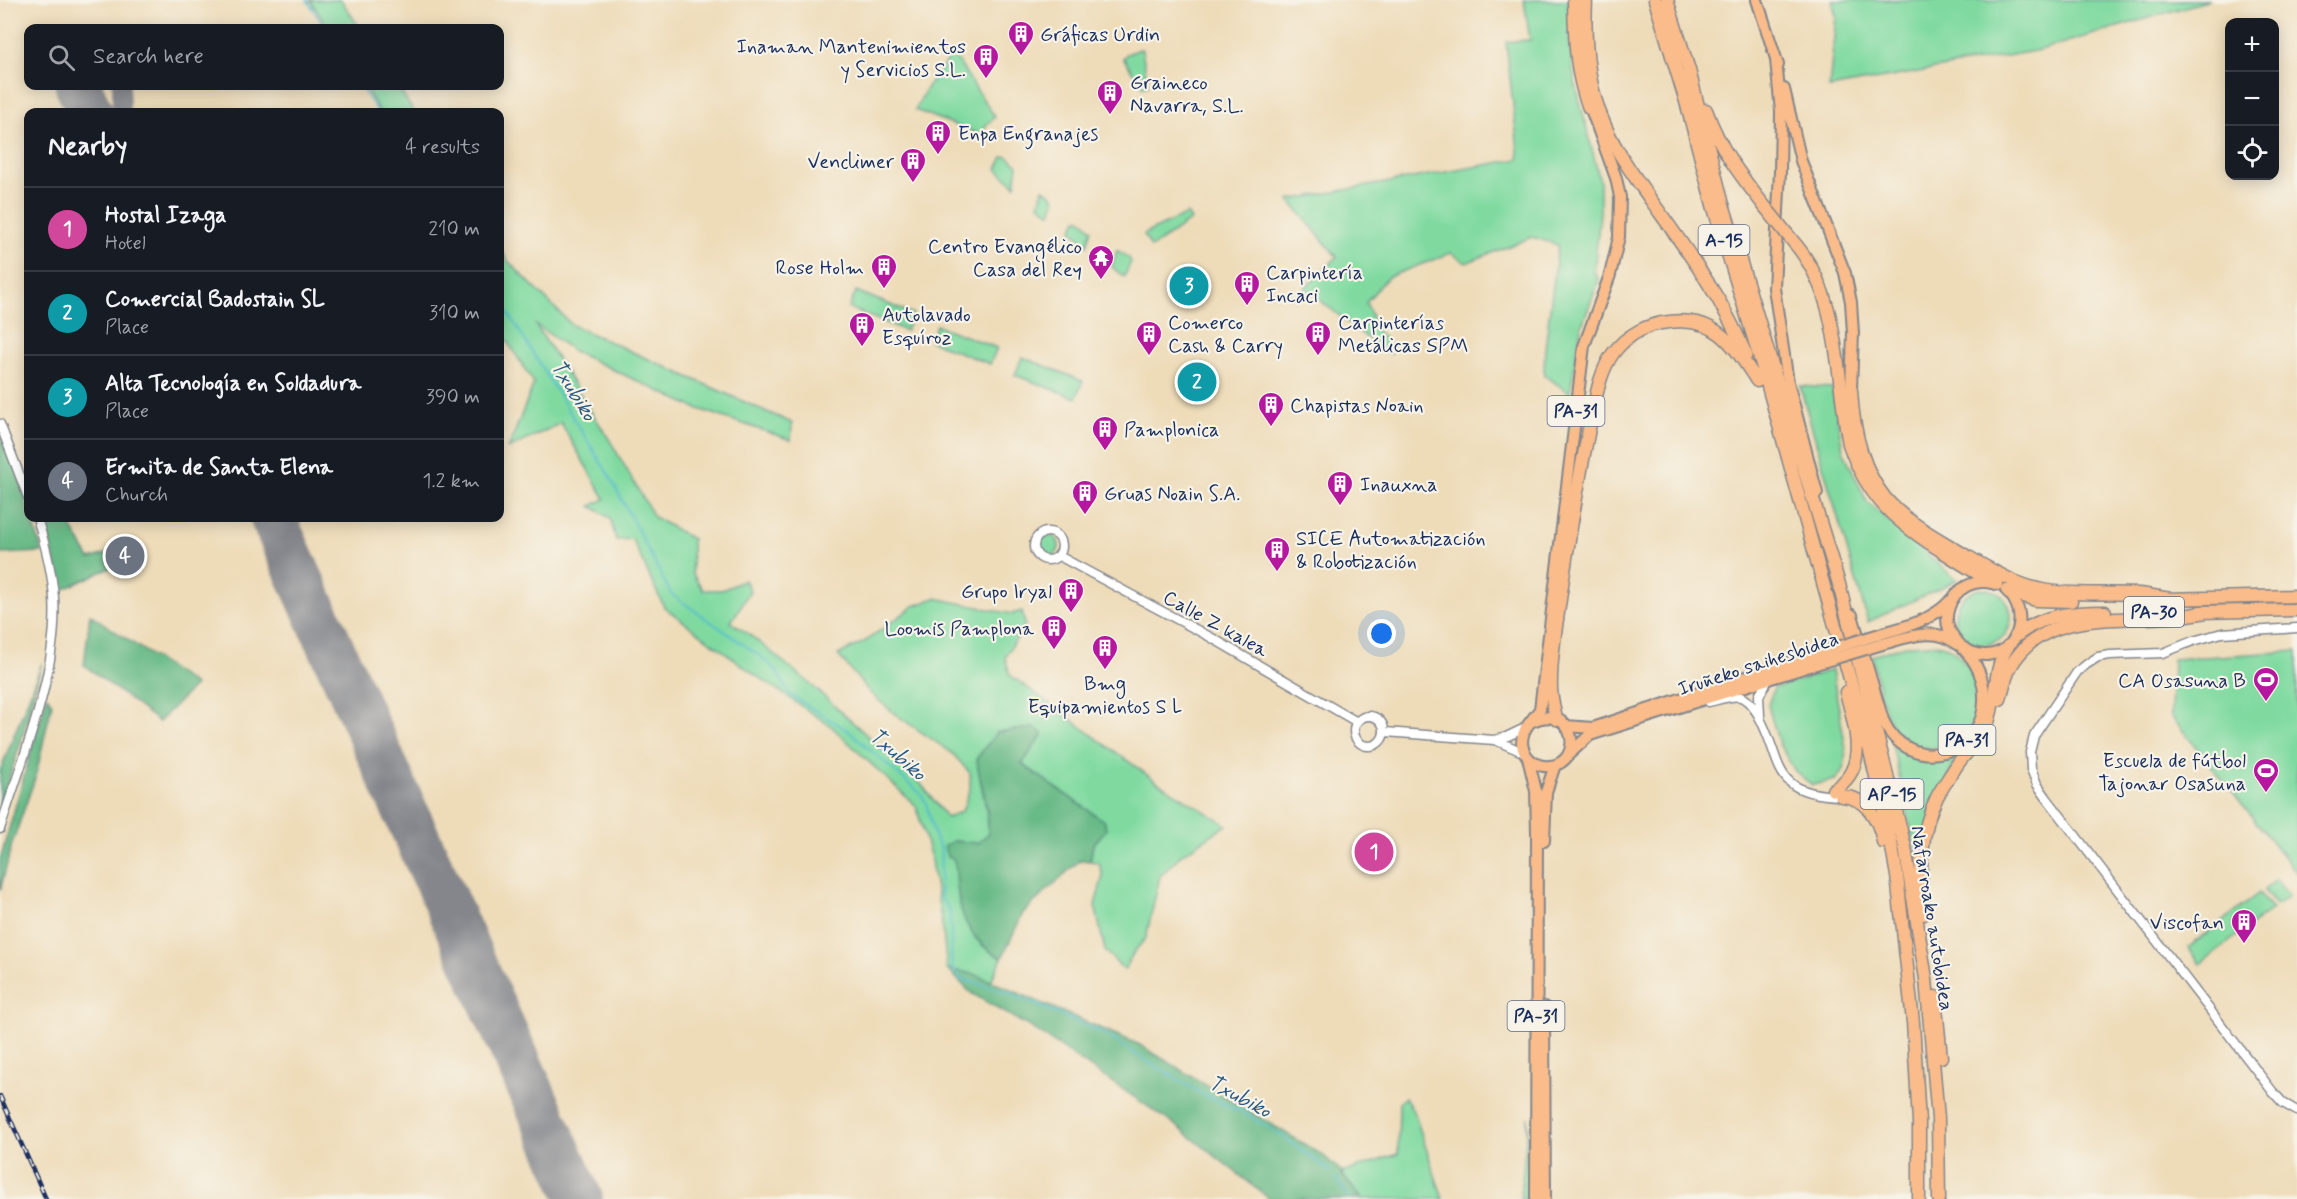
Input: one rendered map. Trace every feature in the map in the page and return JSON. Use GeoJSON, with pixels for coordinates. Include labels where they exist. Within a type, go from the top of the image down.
{"type":"FeatureCollection","features":[{"type":"Feature","properties":{"kind":"highway"},"geometry":{"type":"LineString","coordinates":[[1574,0],[1577,69],[1581,89],[1589,108]]}},
{"type":"Feature","properties":{"kind":"highway","name":"PA-31"},"geometry":{"type":"LineString","coordinates":[[1536,1199],[1536,791],[1523,748],[1523,734],[1540,709],[1584,346],[1610,275],[1619,237],[1620,197],[1616,178],[1589,108],[1579,47],[1580,0]]}},
{"type":"Feature","properties":{"kind":"highway"},"geometry":{"type":"LineString","coordinates":[[1586,0],[1586,46],[1589,73],[1602,121],[1626,165],[1719,298],[1737,333],[1799,478]]}},
{"type":"Feature","properties":{"kind":"highway","name":"A-15"},"geometry":{"type":"LineString","coordinates":[[1654,0],[1687,105],[1713,205],[1799,478]]}},
{"type":"Feature","properties":{"kind":"highway","name":"A-15"},"geometry":{"type":"LineString","coordinates":[[1667,0],[1689,70],[1722,201],[1799,478]]}},
{"type":"Feature","properties":{"kind":"highway","name":"PA-31"},"geometry":{"type":"LineString","coordinates":[[1757,0],[1776,60],[1780,112],[1780,172],[1774,288],[1788,382],[1802,440],[1883,720],[1895,739],[1905,748],[1926,754],[1949,751],[1962,745],[1978,726],[1984,704],[1983,688],[1974,662],[1963,649]]}},
{"type":"Feature","properties":{"kind":"highway"},"geometry":{"type":"LineString","coordinates":[[1776,60],[1802,161],[1836,245],[1851,302],[1852,333],[1846,392],[1849,444],[1862,476],[1876,498],[1907,528],[2003,587],[2016,600],[2020,612],[2020,624],[2002,656],[1986,726],[1936,799],[1930,818],[1922,868],[1922,901],[1938,1017],[1945,1113],[1944,1199]]}},
{"type":"Feature","properties":{"kind":"highway"},"geometry":{"type":"LineString","coordinates":[[1689,70],[1715,136],[1728,159],[1806,255],[1827,302],[1846,392],[1849,430],[1859,458],[1871,481],[1885,498],[1936,538],[1993,571],[2027,586],[2063,593],[2138,594],[2170,599]]}},
{"type":"Feature","properties":{"kind":"highway"},"geometry":{"type":"LineString","coordinates":[[1526,755],[1540,765],[1554,765],[1568,754],[1572,739],[1561,722],[1551,688],[1556,633],[1574,499],[1601,379],[1614,352],[1637,332],[1650,326],[1676,321],[1698,324],[1716,330],[1729,340],[1757,381]]}},
{"type":"Feature","properties":{"kind":"highway"},"geometry":{"type":"LineString","coordinates":[[1799,478],[1802,440]]}},
{"type":"Feature","properties":{"kind":"highway","name":"Nafarroako autobidea"},"geometry":{"type":"LineString","coordinates":[[1799,478],[1881,796],[1897,876],[1917,1078],[1919,1199]]}},
{"type":"Feature","properties":{"kind":"highway","name":"Nafarroako autobidea"},"geometry":{"type":"LineString","coordinates":[[1799,478],[1839,585],[1905,847],[1926,979],[1938,1119],[1939,1199]]}},
{"type":"Feature","properties":{"kind":"highway","name":"PA-30"},"geometry":{"type":"LineString","coordinates":[[1954,596],[1963,588],[1986,581],[2028,598],[2047,601],[2297,596]]}},
{"type":"Feature","properties":{"kind":"highway"},"geometry":{"type":"LineString","coordinates":[[1954,596],[1947,618],[1949,630],[1954,640],[1963,649]]}},
{"type":"Feature","properties":{"kind":"highway","name":"Iruñeko saihesbidea"},"geometry":{"type":"LineString","coordinates":[[1561,722],[1593,728],[1885,638],[1936,614],[1954,596]]}},
{"type":"Feature","properties":{"kind":"highway","name":"PA-30"},"geometry":{"type":"LineString","coordinates":[[1963,649],[1974,654],[1986,655],[1998,652],[2042,619],[2059,614],[2297,610]]}},
{"type":"Feature","properties":{"kind":"highway"},"geometry":{"type":"LineString","coordinates":[[1949,779],[1983,742],[1992,725],[2010,668],[2020,654],[2043,634],[2074,623],[2106,619],[2172,617],[2207,612]]}},
{"type":"Feature","properties":{"kind":"highway"},"geometry":{"type":"LineString","coordinates":[[2241,612],[2268,617],[2297,615]]}},
{"type":"Feature","properties":{"kind":"highway","name":"Iruñeko saihesbidea"},"geometry":{"type":"LineString","coordinates":[[1885,638],[1932,634],[1947,638],[1963,649]]}},
{"type":"Feature","properties":{"kind":"highway"},"geometry":{"type":"LineString","coordinates":[[1839,638],[1838,663],[1857,744],[1857,756],[1852,774],[1840,794],[1861,802],[1878,823],[1890,876],[1898,895]]}},
{"type":"Feature","properties":{"kind":"highway","name":"Iruñeko saihesbidea"},"geometry":{"type":"LineString","coordinates":[[1568,754],[1590,735],[1696,703],[1814,660]]}},
{"type":"Feature","properties":{"kind":"highway"},"geometry":{"type":"LineString","coordinates":[[1530,724],[1548,717],[1561,722]]}},
{"type":"Feature","properties":{"kind":"highway","name":"PA-31"},"geometry":{"type":"LineString","coordinates":[[1545,1199],[1542,868],[1546,792],[1554,765]]}},
{"type":"Feature","properties":{"kind":"highway"},"geometry":{"type":"LineString","coordinates":[[1529,1199],[1530,1138],[1536,1116]]}},
{"type":"Feature","properties":{"kind":"street"},"geometry":{"type":"LineString","coordinates":[[0,424],[24,487]]}},
{"type":"Feature","properties":{"kind":"street"},"geometry":{"type":"LineString","coordinates":[[0,829],[42,693],[52,650],[54,598],[49,560],[38,522]]}},
{"type":"Feature","properties":{"kind":"street","name":"Calle Z kalea"},"geometry":{"type":"LineString","coordinates":[[1059,556],[1212,639],[1357,722]]}},
{"type":"Feature","properties":{"kind":"street"},"geometry":{"type":"LineString","coordinates":[[2297,628],[2222,633],[2163,653],[2098,657],[2077,672],[2034,736],[2030,752],[2031,769],[2046,797],[2273,1092],[2283,1103],[2297,1111]]}},
{"type":"Feature","properties":{"kind":"street"},"geometry":{"type":"LineString","coordinates":[[1760,719],[1759,696],[1769,678]]}},
{"type":"Feature","properties":{"kind":"street"},"geometry":{"type":"LineString","coordinates":[[1696,703],[1738,697],[1747,700],[1760,719],[1780,771],[1798,789],[1816,794],[1840,794]]}},
{"type":"Feature","properties":{"kind":"street"},"geometry":{"type":"LineString","coordinates":[[1374,716],[1380,720],[1385,732],[1381,741],[1368,747],[1361,745],[1354,734],[1357,722],[1362,718],[1374,716]]}},
{"type":"Feature","properties":{"kind":"street"},"geometry":{"type":"LineString","coordinates":[[1385,732],[1494,740],[1506,737],[1530,724]]}},
{"type":"Feature","properties":{"kind":"street"},"geometry":{"type":"LineString","coordinates":[[1494,740],[1526,755]]}},
{"type":"Feature","properties":{"kind":"green space"},"geometry":{"type":"Polygon","coordinates":[[[310,0],[341,0],[357,24],[325,24],[310,0]]]}},
{"type":"Feature","properties":{"kind":"green space"},"geometry":{"type":"Polygon","coordinates":[[[1524,0],[1569,0],[1570,46],[1575,82],[1600,181],[1600,213],[1594,272],[1599,280],[1581,328],[1570,393],[1544,375],[1558,245],[1532,237],[1466,263],[1451,253],[1388,277],[1366,302],[1377,331],[1392,347],[1391,354],[1367,338],[1305,288],[1337,257],[1289,200],[1519,159],[1506,42],[1530,40],[1524,0]]]}},
{"type":"Feature","properties":{"kind":"green space"},"geometry":{"type":"Polygon","coordinates":[[[1832,0],[2209,0],[2040,50],[1829,88],[1836,17],[1832,0]]]}},
{"type":"Feature","properties":{"kind":"green space"},"geometry":{"type":"Polygon","coordinates":[[[1140,49],[1148,85],[1143,87],[1123,58],[1140,49]]]}},
{"type":"Feature","properties":{"kind":"green space"},"geometry":{"type":"Polygon","coordinates":[[[953,54],[995,117],[987,124],[982,135],[915,110],[927,87],[953,54]]]}},
{"type":"Feature","properties":{"kind":"green space"},"geometry":{"type":"Polygon","coordinates":[[[366,90],[400,90],[411,108],[378,108],[366,90]]]}},
{"type":"Feature","properties":{"kind":"green space"},"geometry":{"type":"Polygon","coordinates":[[[1007,156],[1018,165],[1015,185],[997,169],[1003,157],[1007,156]]]}},
{"type":"Feature","properties":{"kind":"green space"},"geometry":{"type":"Polygon","coordinates":[[[1043,189],[1054,196],[1055,201],[1051,213],[1039,205],[1043,189]]]}},
{"type":"Feature","properties":{"kind":"green space"},"geometry":{"type":"Polygon","coordinates":[[[1187,214],[1191,220],[1151,248],[1144,234],[1187,214]]]}},
{"type":"Feature","properties":{"kind":"green space"},"geometry":{"type":"Polygon","coordinates":[[[1077,219],[1081,219],[1092,229],[1087,245],[1072,230],[1077,219]]]}},
{"type":"Feature","properties":{"kind":"green space"},"geometry":{"type":"Polygon","coordinates":[[[1117,250],[1131,262],[1124,277],[1112,267],[1117,250]]]}},
{"type":"Feature","properties":{"kind":"green space"},"geometry":{"type":"Polygon","coordinates":[[[504,255],[572,325],[792,423],[791,440],[693,407],[573,351],[535,324],[609,439],[654,517],[692,539],[692,573],[703,590],[722,590],[745,580],[750,591],[731,622],[807,681],[921,784],[947,818],[962,811],[970,789],[970,773],[952,753],[899,717],[871,694],[838,655],[864,642],[914,606],[935,598],[1012,614],[1022,611],[1025,625],[1005,657],[1010,675],[1157,782],[1227,825],[1182,854],[1160,876],[1146,938],[1134,952],[1124,970],[1105,951],[1095,905],[1103,876],[1099,863],[1090,861],[1093,844],[1100,837],[1105,822],[1021,763],[1043,734],[1034,728],[997,732],[977,758],[987,814],[988,834],[978,843],[953,841],[957,887],[965,920],[975,938],[1002,958],[991,981],[947,969],[942,923],[930,855],[916,806],[832,727],[754,674],[664,607],[632,539],[616,540],[610,518],[591,506],[605,499],[561,423],[508,449],[534,383],[504,336],[504,255]]]}},
{"type":"Feature","properties":{"kind":"green space"},"geometry":{"type":"Polygon","coordinates":[[[856,291],[913,314],[906,331],[849,308],[856,291]]]}},
{"type":"Feature","properties":{"kind":"green space"},"geometry":{"type":"Polygon","coordinates":[[[936,325],[997,348],[990,364],[930,341],[936,325]]]}},
{"type":"Feature","properties":{"kind":"green space"},"geometry":{"type":"Polygon","coordinates":[[[1022,357],[1083,381],[1076,398],[1015,375],[1022,357]]]}},
{"type":"Feature","properties":{"kind":"green space"},"geometry":{"type":"Polygon","coordinates":[[[1800,386],[1832,388],[1843,450],[1867,502],[1957,580],[1868,622],[1800,386]]]}},
{"type":"Feature","properties":{"kind":"green space"},"geometry":{"type":"Polygon","coordinates":[[[0,433],[24,492],[24,522],[33,522],[42,552],[0,554],[0,433]]]}},
{"type":"Feature","properties":{"kind":"green space"},"geometry":{"type":"Polygon","coordinates":[[[44,522],[68,522],[90,559],[136,546],[116,553],[110,560],[110,568],[60,591],[44,522]]]}},
{"type":"Feature","properties":{"kind":"green space"},"geometry":{"type":"Polygon","coordinates":[[[1048,535],[1056,538],[1059,546],[1056,554],[1048,557],[1040,554],[1037,546],[1040,538],[1048,535]]]}},
{"type":"Feature","properties":{"kind":"green space"},"geometry":{"type":"Polygon","coordinates":[[[1983,589],[1994,591],[2003,597],[2009,606],[2011,617],[2009,628],[2003,637],[1994,643],[1983,645],[1972,643],[1963,637],[1957,628],[1955,617],[1957,606],[1963,597],[1972,591],[1983,589]]]}},
{"type":"Feature","properties":{"kind":"green space"},"geometry":{"type":"Polygon","coordinates":[[[90,614],[195,685],[159,722],[84,665],[90,614]]]}},
{"type":"Feature","properties":{"kind":"green space"},"geometry":{"type":"Polygon","coordinates":[[[1906,645],[1943,645],[1955,653],[1969,669],[1978,692],[1976,715],[1969,731],[1957,742],[1942,747],[1926,748],[1911,742],[1897,731],[1886,714],[1872,656],[1906,645]]]}},
{"type":"Feature","properties":{"kind":"green space","name":"Escuela de fútbol Tajonar Osasuna"},"geometry":{"type":"Polygon","coordinates":[[[2297,651],[2297,873],[2171,716],[2173,659],[2297,651]]]}},
{"type":"Feature","properties":{"kind":"green space"},"geometry":{"type":"Polygon","coordinates":[[[42,663],[20,745],[0,807],[0,771],[42,663]]]}},
{"type":"Feature","properties":{"kind":"green space"},"geometry":{"type":"Polygon","coordinates":[[[1832,670],[1846,750],[1844,769],[1835,780],[1812,785],[1795,771],[1779,744],[1768,705],[1774,688],[1832,670]]]}},
{"type":"Feature","properties":{"kind":"green space"},"geometry":{"type":"Polygon","coordinates":[[[47,696],[52,703],[36,775],[12,844],[0,891],[0,860],[47,696]]]}},
{"type":"Feature","properties":{"kind":"green space"},"geometry":{"type":"Polygon","coordinates":[[[1034,728],[1043,734],[1022,764],[1105,822],[1106,830],[1093,844],[1090,861],[1080,860],[1023,913],[1002,958],[983,945],[969,929],[961,909],[953,858],[947,856],[944,846],[953,841],[978,843],[988,834],[987,814],[977,758],[997,732],[1034,728]]]}},
{"type":"Feature","properties":{"kind":"green space"},"geometry":{"type":"Polygon","coordinates":[[[1892,744],[1915,755],[1940,757],[1957,754],[1918,860],[1892,744]]]}},
{"type":"Feature","properties":{"kind":"green space"},"geometry":{"type":"Polygon","coordinates":[[[2276,880],[2289,896],[2276,906],[2264,890],[2276,880]]]}},
{"type":"Feature","properties":{"kind":"green space"},"geometry":{"type":"Polygon","coordinates":[[[2259,893],[2272,909],[2200,964],[2188,948],[2259,893]]]}},
{"type":"Feature","properties":{"kind":"green space"},"geometry":{"type":"Polygon","coordinates":[[[947,969],[974,974],[1140,1045],[1324,1156],[1343,1173],[1341,1174],[1362,1199],[1270,1199],[1178,1127],[1035,1030],[971,993],[947,969]]]}},
{"type":"Feature","properties":{"kind":"green space"},"geometry":{"type":"Polygon","coordinates":[[[1405,1097],[1415,1115],[1443,1199],[1362,1199],[1341,1173],[1398,1154],[1399,1103],[1405,1097]]]}},
{"type":"Feature","properties":{"kind":"green space"},"geometry":{"type":"Polygon","coordinates":[[[1528,1117],[1529,1199],[1520,1199],[1521,1194],[1528,1117]]]}},
{"type":"Feature","properties":{"kind":"waterway","name":"Txubiko"},"geometry":{"type":"LineString","coordinates":[[307,0],[322,24]]}},
{"type":"Feature","properties":{"kind":"waterway","name":"Txubiko"},"geometry":{"type":"LineString","coordinates":[[363,90],[375,108]]}},
{"type":"Feature","properties":{"kind":"waterway","name":"Txubiko"},"geometry":{"type":"LineString","coordinates":[[504,306],[610,477],[671,594],[760,656],[776,670],[790,695],[850,732],[921,794],[926,803],[935,838],[941,849],[940,896],[950,911],[952,968],[961,979],[1004,991],[1107,1035],[1204,1095],[1244,1113],[1281,1135],[1330,1171]]}},
{"type":"Feature","properties":{"kind":"waterway","name":"Txubiko"},"geometry":{"type":"LineString","coordinates":[[1335,1177],[1350,1199]]}},
{"type":"Feature","properties":{"kind":"taxiway"},"geometry":{"type":"LineString","coordinates":[[73,90],[77,108]]}},
{"type":"Feature","properties":{"kind":"taxiway"},"geometry":{"type":"LineString","coordinates":[[121,90],[121,108]]}},
{"type":"Feature","properties":{"kind":"runway"},"geometry":{"type":"LineString","coordinates":[[80,90],[88,108]]}},
{"type":"Feature","properties":{"kind":"runway"},"geometry":{"type":"LineString","coordinates":[[275,522],[580,1199]]}},
{"type":"Feature","properties":{"kind":"railway"},"geometry":{"type":"LineString","coordinates":[[0,1096],[46,1199]]}},
{"type":"Feature","properties":{"kind":"place","name":"Gráficas Urdin"},"geometry":{"type":"Point","coordinates":[1021,57]}},
{"type":"Feature","properties":{"kind":"place","name":"Inaman Mantenimientos y Servicios S.L."},"geometry":{"type":"Point","coordinates":[986,80]}},
{"type":"Feature","properties":{"kind":"place","name":"Graineco Navarra, S.L."},"geometry":{"type":"Point","coordinates":[1110,116]}},
{"type":"Feature","properties":{"kind":"place","name":"Enpa Engranajes"},"geometry":{"type":"Point","coordinates":[938,156]}},
{"type":"Feature","properties":{"kind":"place","name":"Venclimer"},"geometry":{"type":"Point","coordinates":[913,184]}},
{"type":"Feature","properties":{"kind":"place","name":"Centro Evangélico Casa del Rey"},"geometry":{"type":"Point","coordinates":[1101,281]}},
{"type":"Feature","properties":{"kind":"place","name":"Alta Tecnología en Soldadura"},"geometry":{"type":"Point","coordinates":[1189,286]}},
{"type":"Feature","properties":{"kind":"place","name":"Rose Holm"},"geometry":{"type":"Point","coordinates":[884,290]}},
{"type":"Feature","properties":{"kind":"place","name":"Carpintería Incaci"},"geometry":{"type":"Point","coordinates":[1247,307]}},
{"type":"Feature","properties":{"kind":"place","name":"Autolavado Esquíroz"},"geometry":{"type":"Point","coordinates":[862,348]}},
{"type":"Feature","properties":{"kind":"place","name":"Comerco Cash & Carry"},"geometry":{"type":"Point","coordinates":[1149,357]}},
{"type":"Feature","properties":{"kind":"place","name":"Carpinterías Metálicas SPM"},"geometry":{"type":"Point","coordinates":[1318,357]}},
{"type":"Feature","properties":{"kind":"place","name":"Comercial Badostain SL"},"geometry":{"type":"Point","coordinates":[1197,382]}},
{"type":"Feature","properties":{"kind":"place","name":"Chapistas Noain"},"geometry":{"type":"Point","coordinates":[1271,428]}},
{"type":"Feature","properties":{"kind":"place","name":"Pamplonica"},"geometry":{"type":"Point","coordinates":[1105,452]}},
{"type":"Feature","properties":{"kind":"place","name":"Inauxna"},"geometry":{"type":"Point","coordinates":[1340,507]}},
{"type":"Feature","properties":{"kind":"place","name":"Gruas Noain S.A."},"geometry":{"type":"Point","coordinates":[1085,516]}},
{"type":"Feature","properties":{"kind":"place","name":"Ermita de Santa Elena"},"geometry":{"type":"Point","coordinates":[125,556]}},
{"type":"Feature","properties":{"kind":"place","name":"SICE Automatización & Robotización"},"geometry":{"type":"Point","coordinates":[1277,573]}},
{"type":"Feature","properties":{"kind":"place","name":"Grupo Iryal"},"geometry":{"type":"Point","coordinates":[1071,614]}},
{"type":"Feature","properties":{"kind":"place","name":"Loomis Pamplona"},"geometry":{"type":"Point","coordinates":[1054,651]}},
{"type":"Feature","properties":{"kind":"place","name":"Bmg Equipamientos S L"},"geometry":{"type":"Point","coordinates":[1105,671]}},
{"type":"Feature","properties":{"kind":"place","name":"CA Osasuna B"},"geometry":{"type":"Point","coordinates":[2266,703]}},
{"type":"Feature","properties":{"kind":"place","name":"Escuela de fútbol Tajonar Osasuna"},"geometry":{"type":"Point","coordinates":[2266,794]}},
{"type":"Feature","properties":{"kind":"place","name":"Hostal Izaga"},"geometry":{"type":"Point","coordinates":[1374,852]}},
{"type":"Feature","properties":{"kind":"place","name":"Viscofan"},"geometry":{"type":"Point","coordinates":[2244,945]}}]}
